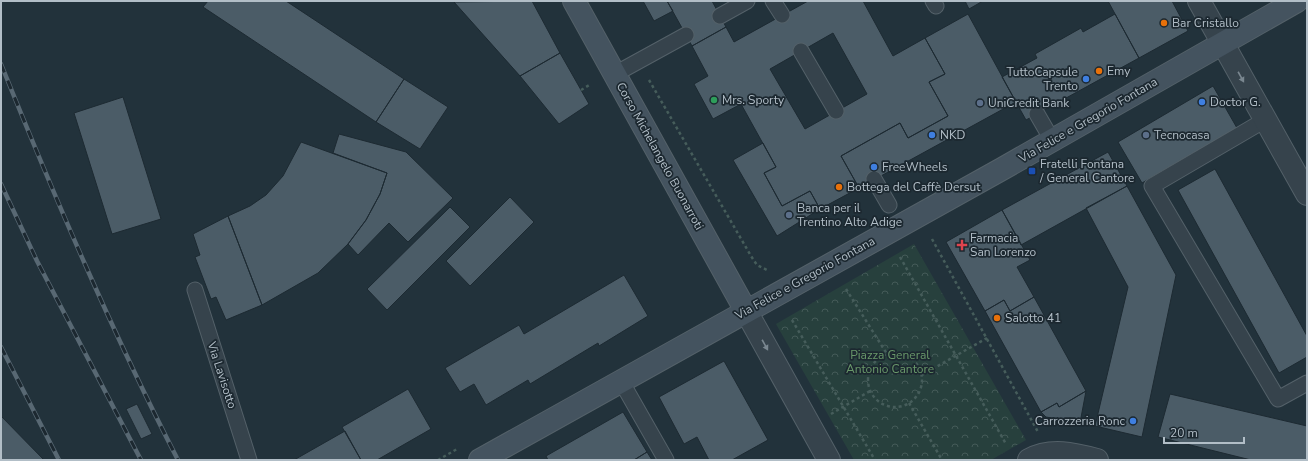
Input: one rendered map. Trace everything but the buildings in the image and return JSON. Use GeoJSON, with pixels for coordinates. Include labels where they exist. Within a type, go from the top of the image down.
{"type":"FeatureCollection","features":[{"type":"Feature","properties":{"kind":"main road","name":"Corso Michelangelo Buonarroti"},"geometry":{"type":"LineString","coordinates":[[574,1],[746,311]]}},
{"type":"Feature","properties":{"kind":"main road","name":"Via Felice e Gregorio Fontana"},"geometry":{"type":"LineString","coordinates":[[480,460],[1297,1]]}},
{"type":"Feature","properties":{"kind":"street"},"geometry":{"type":"LineString","coordinates":[[1199,1],[1307,194]]}},
{"type":"Feature","properties":{"kind":"street"},"geometry":{"type":"LineString","coordinates":[[746,311],[829,460]]}},
{"type":"Feature","properties":{"kind":"street"},"geometry":{"type":"LineString","coordinates":[[1029,460],[1039,454],[1070,452],[1097,460]]}},
{"type":"Feature","properties":{"kind":"lane"},"geometry":{"type":"LineString","coordinates":[[720,16],[747,1]]}},
{"type":"Feature","properties":{"kind":"lane"},"geometry":{"type":"LineString","coordinates":[[773,1],[782,15]]}},
{"type":"Feature","properties":{"kind":"lane"},"geometry":{"type":"LineString","coordinates":[[615,74],[686,35]]}},
{"type":"Feature","properties":{"kind":"lane"},"geometry":{"type":"LineString","coordinates":[[801,51],[836,111]]}},
{"type":"Feature","properties":{"kind":"lane"},"geometry":{"type":"LineString","coordinates":[[1037,114],[1052,140]]}},
{"type":"Feature","properties":{"kind":"lane"},"geometry":{"type":"LineString","coordinates":[[1265,120],[1152,186],[1278,399],[1307,383]]}},
{"type":"Feature","properties":{"kind":"lane"},"geometry":{"type":"LineString","coordinates":[[874,179],[889,206]]}},
{"type":"Feature","properties":{"kind":"lane","name":"Via Lavisotto"},"geometry":{"type":"LineString","coordinates":[[195,290],[249,460]]}},
{"type":"Feature","properties":{"kind":"lane"},"geometry":{"type":"LineString","coordinates":[[621,381],[666,460]]}},
{"type":"Feature","properties":{"kind":"path"},"geometry":{"type":"LineString","coordinates":[[649,79],[751,256],[761,267],[772,272]]}},
{"type":"Feature","properties":{"kind":"path"},"geometry":{"type":"LineString","coordinates":[[581,90],[594,83]]}},
{"type":"Feature","properties":{"kind":"path"},"geometry":{"type":"LineString","coordinates":[[932,239],[1038,429]]}},
{"type":"Feature","properties":{"kind":"path"},"geometry":{"type":"LineString","coordinates":[[900,257],[1006,444]]}},
{"type":"Feature","properties":{"kind":"path"},"geometry":{"type":"LineString","coordinates":[[846,288],[887,354]]}},
{"type":"Feature","properties":{"kind":"path"},"geometry":{"type":"LineString","coordinates":[[792,320],[875,460]]}},
{"type":"Feature","properties":{"kind":"path"},"geometry":{"type":"LineString","coordinates":[[922,375],[987,338]]}},
{"type":"Feature","properties":{"kind":"path"},"geometry":{"type":"LineString","coordinates":[[887,354],[902,354],[915,361],[922,375],[922,386],[918,396],[910,403],[899,407],[887,406],[877,400],[870,391],[868,380],[871,369],[877,360],[887,354]]}},
{"type":"Feature","properties":{"kind":"path"},"geometry":{"type":"LineString","coordinates":[[811,426],[870,391]]}},
{"type":"Feature","properties":{"kind":"path"},"geometry":{"type":"LineString","coordinates":[[910,403],[942,460]]}},
{"type":"Feature","properties":{"kind":"path"},"geometry":{"type":"LineString","coordinates":[[438,460],[442,458]]}},
{"type":"Feature","properties":{"kind":"green space","name":"Piazza General Antonio Cantore"},"geometry":{"type":"Polygon","coordinates":[[[914,244],[1026,440],[991,460],[854,460],[776,324],[914,244]]]}},
{"type":"Feature","properties":{"kind":"railway"},"geometry":{"type":"LineString","coordinates":[[1,64],[42,164],[107,314],[178,460]]}},
{"type":"Feature","properties":{"kind":"railway"},"geometry":{"type":"LineString","coordinates":[[1,184],[37,261],[141,460]]}},
{"type":"Feature","properties":{"kind":"railway"},"geometry":{"type":"LineString","coordinates":[[1,347],[59,460]]}},
{"type":"Feature","properties":{"kind":"place","name":"Bar Cristallo"},"geometry":{"type":"Point","coordinates":[1164,23]}},
{"type":"Feature","properties":{"kind":"place","name":"Emy"},"geometry":{"type":"Point","coordinates":[1099,71]}},
{"type":"Feature","properties":{"kind":"place","name":"TuttoCapsule Trento"},"geometry":{"type":"Point","coordinates":[1086,79]}},
{"type":"Feature","properties":{"kind":"place","name":"Mrs. Sporty"},"geometry":{"type":"Point","coordinates":[714,100]}},
{"type":"Feature","properties":{"kind":"place","name":"Doctor G."},"geometry":{"type":"Point","coordinates":[1202,102]}},
{"type":"Feature","properties":{"kind":"place","name":"UniCredit Bank"},"geometry":{"type":"Point","coordinates":[980,103]}},
{"type":"Feature","properties":{"kind":"place","name":"NKD"},"geometry":{"type":"Point","coordinates":[932,135]}},
{"type":"Feature","properties":{"kind":"place","name":"Tecnocasa"},"geometry":{"type":"Point","coordinates":[1146,135]}},
{"type":"Feature","properties":{"kind":"place","name":"FreeWheels"},"geometry":{"type":"Point","coordinates":[874,167]}},
{"type":"Feature","properties":{"kind":"place","name":"Fratelli Fontana / General Cantore"},"geometry":{"type":"Point","coordinates":[1032,171]}},
{"type":"Feature","properties":{"kind":"place","name":"Bottega del Caffè Dersut"},"geometry":{"type":"Point","coordinates":[839,187]}},
{"type":"Feature","properties":{"kind":"place","name":"Banca per il Trentino Alto Adige"},"geometry":{"type":"Point","coordinates":[789,215]}},
{"type":"Feature","properties":{"kind":"place","name":"Farmacia San Lorenzo"},"geometry":{"type":"Point","coordinates":[962,245]}},
{"type":"Feature","properties":{"kind":"place","name":"Salotto 41"},"geometry":{"type":"Point","coordinates":[997,318]}},
{"type":"Feature","properties":{"kind":"place","name":"Carrozzeria Ronc"},"geometry":{"type":"Point","coordinates":[1133,421]}}]}
